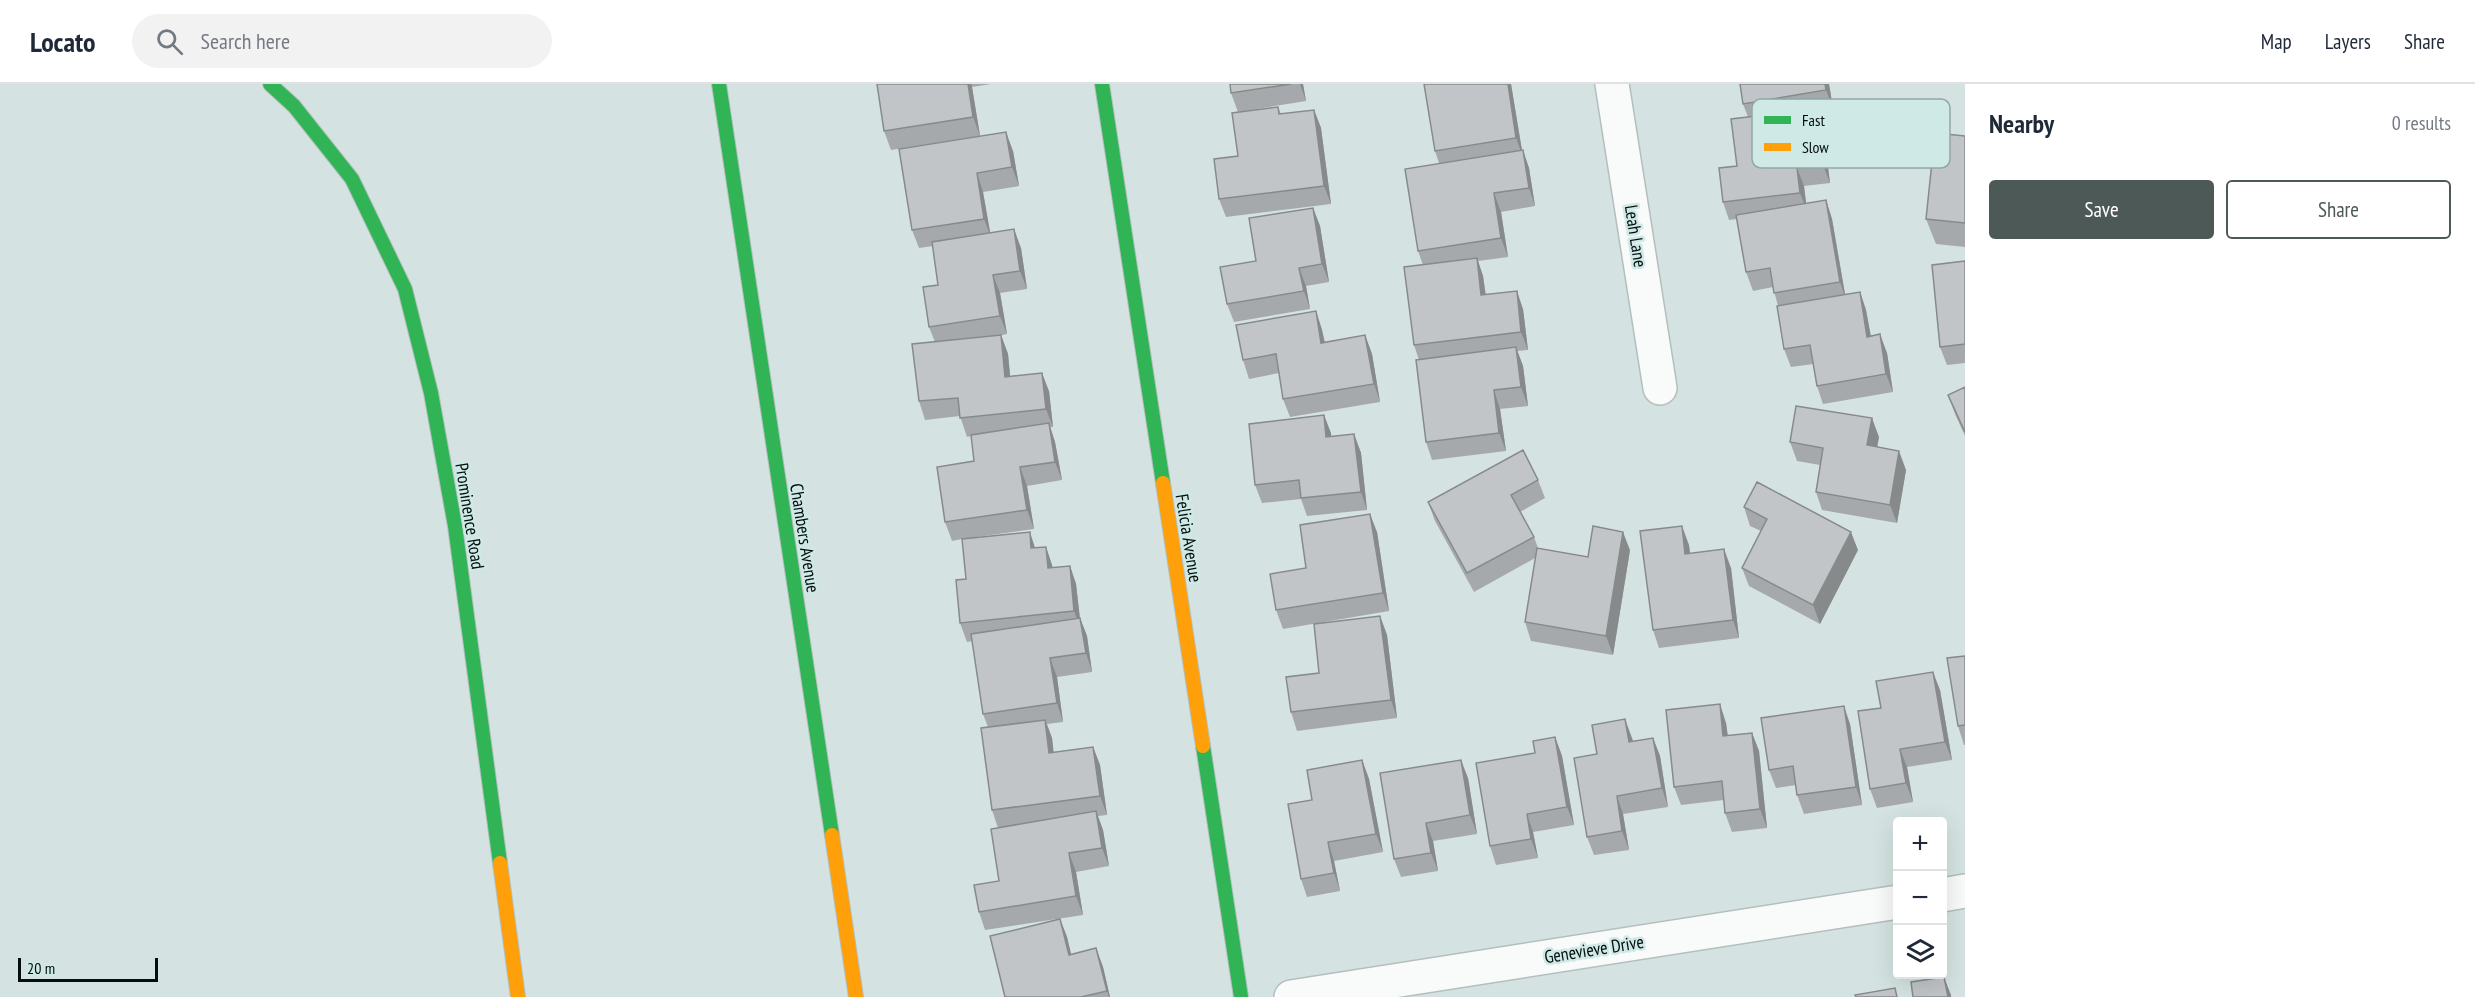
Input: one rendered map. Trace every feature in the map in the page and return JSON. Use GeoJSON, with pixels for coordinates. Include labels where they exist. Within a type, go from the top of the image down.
{"type":"FeatureCollection","features":[{"type":"Feature","properties":{"kind":"street","name":"Prominence Road"},"geometry":{"type":"LineString","coordinates":[[270,84],[294,106],[352,179],[405,288],[431,393],[455,526],[518,997]]}},
{"type":"Feature","properties":{"kind":"street","name":"Chambers Avenue"},"geometry":{"type":"LineString","coordinates":[[719,84],[856,997]]}},
{"type":"Feature","properties":{"kind":"street","name":"Felicia Avenue"},"geometry":{"type":"LineString","coordinates":[[1102,84],[1241,997]]}},
{"type":"Feature","properties":{"kind":"street","name":"Leah Lane"},"geometry":{"type":"LineString","coordinates":[[1612,84],[1660,388]]}},
{"type":"Feature","properties":{"kind":"street"},"geometry":{"type":"LineString","coordinates":[[1947,894],[1965,891]]}},
{"type":"Feature","properties":{"kind":"street","name":"Genevieve Drive"},"geometry":{"type":"LineString","coordinates":[[1291,997],[1893,903]]}},
{"type":"Feature","properties":{"kind":"building"},"geometry":{"type":"Polygon","coordinates":[[[877,84],[968,84],[973,117],[884,131],[877,84]]]}},
{"type":"Feature","properties":{"kind":"building"},"geometry":{"type":"Polygon","coordinates":[[[1230,84],[1291,84],[1231,93],[1230,84]]]}},
{"type":"Feature","properties":{"kind":"building"},"geometry":{"type":"Polygon","coordinates":[[[1424,84],[1508,84],[1516,138],[1435,151],[1424,84]]]}},
{"type":"Feature","properties":{"kind":"building"},"geometry":{"type":"Polygon","coordinates":[[[1740,84],[1825,84],[1826,90],[1773,99],[1752,99],[1752,102],[1743,104],[1740,84]]]}},
{"type":"Feature","properties":{"kind":"building"},"geometry":{"type":"Polygon","coordinates":[[[1278,107],[1279,114],[1314,110],[1324,186],[1219,199],[1214,159],[1238,156],[1232,113],[1278,107]]]}},
{"type":"Feature","properties":{"kind":"building"},"geometry":{"type":"Polygon","coordinates":[[[1752,117],[1752,168],[1797,168],[1800,193],[1723,202],[1719,168],[1737,166],[1731,119],[1752,117]]]}},
{"type":"Feature","properties":{"kind":"building"},"geometry":{"type":"Polygon","coordinates":[[[1006,132],[1012,167],[977,173],[984,219],[912,230],[899,149],[1006,132]]]}},
{"type":"Feature","properties":{"kind":"building"},"geometry":{"type":"Polygon","coordinates":[[[1950,134],[1965,136],[1965,223],[1926,219],[1931,168],[1950,168],[1950,134]]]}},
{"type":"Feature","properties":{"kind":"building"},"geometry":{"type":"Polygon","coordinates":[[[1523,150],[1529,188],[1494,193],[1501,238],[1418,251],[1405,169],[1523,150]]]}},
{"type":"Feature","properties":{"kind":"building"},"geometry":{"type":"Polygon","coordinates":[[[1826,200],[1840,282],[1774,293],[1770,268],[1746,272],[1736,215],[1826,200]]]}},
{"type":"Feature","properties":{"kind":"building"},"geometry":{"type":"Polygon","coordinates":[[[1313,208],[1322,264],[1299,268],[1304,291],[1227,304],[1220,267],[1256,261],[1249,218],[1313,208]]]}},
{"type":"Feature","properties":{"kind":"building"},"geometry":{"type":"Polygon","coordinates":[[[1014,229],[1020,271],[993,275],[1000,316],[929,327],[923,287],[938,285],[932,242],[1014,229]]]}},
{"type":"Feature","properties":{"kind":"building"},"geometry":{"type":"Polygon","coordinates":[[[1477,258],[1481,295],[1517,291],[1521,332],[1414,345],[1404,267],[1477,258]]]}},
{"type":"Feature","properties":{"kind":"building"},"geometry":{"type":"Polygon","coordinates":[[[1965,261],[1965,344],[1940,347],[1932,265],[1965,261]]]}},
{"type":"Feature","properties":{"kind":"building"},"geometry":{"type":"Polygon","coordinates":[[[1860,292],[1867,337],[1880,334],[1886,374],[1817,386],[1810,345],[1784,349],[1777,306],[1860,292]]]}},
{"type":"Feature","properties":{"kind":"building"},"geometry":{"type":"Polygon","coordinates":[[[1316,311],[1321,343],[1365,335],[1374,384],[1283,399],[1276,354],[1243,360],[1236,325],[1316,311]]]}},
{"type":"Feature","properties":{"kind":"building"},"geometry":{"type":"Polygon","coordinates":[[[1001,335],[1005,377],[1042,373],[1046,409],[960,418],[958,398],[919,401],[912,344],[1001,335]]]}},
{"type":"Feature","properties":{"kind":"building"},"geometry":{"type":"Polygon","coordinates":[[[1516,347],[1521,387],[1494,390],[1499,433],[1426,442],[1416,360],[1516,347]]]}},
{"type":"Feature","properties":{"kind":"building"},"geometry":{"type":"Polygon","coordinates":[[[1965,387],[1965,432],[1948,395],[1965,387]]]}},
{"type":"Feature","properties":{"kind":"building"},"geometry":{"type":"Polygon","coordinates":[[[1796,406],[1872,418],[1867,445],[1899,451],[1890,505],[1816,492],[1823,448],[1790,442],[1796,406]]]}},
{"type":"Feature","properties":{"kind":"building"},"geometry":{"type":"Polygon","coordinates":[[[1324,415],[1326,437],[1354,434],[1361,492],[1301,498],[1299,480],[1255,485],[1249,424],[1324,415]]]}},
{"type":"Feature","properties":{"kind":"building"},"geometry":{"type":"Polygon","coordinates":[[[1049,423],[1055,462],[1020,467],[1027,510],[945,522],[937,467],[974,461],[971,435],[1049,423]]]}},
{"type":"Feature","properties":{"kind":"building"},"geometry":{"type":"Polygon","coordinates":[[[1523,450],[1538,480],[1511,495],[1534,537],[1467,573],[1428,502],[1523,450]]]}},
{"type":"Feature","properties":{"kind":"building"},"geometry":{"type":"Polygon","coordinates":[[[1757,482],[1851,532],[1813,605],[1742,568],[1767,519],[1744,507],[1757,482]]]}},
{"type":"Feature","properties":{"kind":"building"},"geometry":{"type":"Polygon","coordinates":[[[1370,514],[1383,593],[1276,610],[1270,574],[1306,568],[1300,525],[1370,514]]]}},
{"type":"Feature","properties":{"kind":"building"},"geometry":{"type":"Polygon","coordinates":[[[1593,526],[1623,532],[1606,636],[1525,622],[1537,548],[1588,557],[1593,526]]]}},
{"type":"Feature","properties":{"kind":"building"},"geometry":{"type":"Polygon","coordinates":[[[1682,526],[1685,554],[1724,549],[1733,620],[1653,630],[1640,531],[1682,526]]]}},
{"type":"Feature","properties":{"kind":"building"},"geometry":{"type":"Polygon","coordinates":[[[1030,532],[1031,548],[1046,547],[1048,568],[1070,566],[1074,611],[960,623],[956,580],[966,579],[962,539],[1030,532]]]}},
{"type":"Feature","properties":{"kind":"building"},"geometry":{"type":"Polygon","coordinates":[[[1380,616],[1391,700],[1291,712],[1286,677],[1319,673],[1314,624],[1380,616]]]}},
{"type":"Feature","properties":{"kind":"building"},"geometry":{"type":"Polygon","coordinates":[[[1080,618],[1086,653],[1050,658],[1057,703],[983,714],[971,634],[1080,618]]]}},
{"type":"Feature","properties":{"kind":"building"},"geometry":{"type":"Polygon","coordinates":[[[1965,656],[1965,725],[1958,726],[1947,658],[1965,656]]]}},
{"type":"Feature","properties":{"kind":"building"},"geometry":{"type":"Polygon","coordinates":[[[1933,672],[1945,742],[1900,749],[1906,783],[1870,789],[1858,711],[1881,708],[1876,681],[1933,672]]]}},
{"type":"Feature","properties":{"kind":"building"},"geometry":{"type":"Polygon","coordinates":[[[1720,704],[1723,736],[1752,733],[1760,809],[1725,813],[1722,781],[1674,787],[1666,710],[1720,704]]]}},
{"type":"Feature","properties":{"kind":"building"},"geometry":{"type":"Polygon","coordinates":[[[1844,706],[1856,787],[1797,795],[1793,766],[1769,770],[1761,718],[1844,706]]]}},
{"type":"Feature","properties":{"kind":"building"},"geometry":{"type":"Polygon","coordinates":[[[1625,719],[1629,742],[1653,738],[1662,788],[1617,796],[1622,831],[1587,837],[1574,758],[1597,754],[1592,725],[1625,719]]]}},
{"type":"Feature","properties":{"kind":"building"},"geometry":{"type":"Polygon","coordinates":[[[1045,720],[1049,753],[1093,747],[1100,796],[992,810],[981,728],[1045,720]]]}},
{"type":"Feature","properties":{"kind":"building"},"geometry":{"type":"Polygon","coordinates":[[[1555,737],[1567,807],[1527,814],[1531,839],[1490,846],[1476,763],[1535,753],[1533,741],[1555,737]]]}},
{"type":"Feature","properties":{"kind":"building"},"geometry":{"type":"Polygon","coordinates":[[[1362,760],[1376,834],[1328,842],[1334,873],[1301,879],[1288,804],[1312,800],[1307,770],[1362,760]]]}},
{"type":"Feature","properties":{"kind":"building"},"geometry":{"type":"Polygon","coordinates":[[[1461,760],[1470,815],[1426,823],[1431,853],[1394,859],[1380,773],[1461,760]]]}},
{"type":"Feature","properties":{"kind":"building"},"geometry":{"type":"Polygon","coordinates":[[[1096,811],[1102,848],[1069,853],[1076,896],[979,912],[974,885],[999,881],[991,829],[1096,811]]]}},
{"type":"Feature","properties":{"kind":"building"},"geometry":{"type":"Polygon","coordinates":[[[1060,919],[1069,955],[1096,948],[1107,991],[1081,997],[1005,997],[990,936],[1060,919]]]}},
{"type":"Feature","properties":{"kind":"building"},"geometry":{"type":"Polygon","coordinates":[[[1944,979],[1948,997],[1913,997],[1911,982],[1944,979]]]}},
{"type":"Feature","properties":{"kind":"building"},"geometry":{"type":"Polygon","coordinates":[[[1895,988],[1897,997],[1856,997],[1855,995],[1895,988]]]}},
{"type":"Feature","properties":{"kind":"traffic: fast"},"geometry":{"type":"LineString","coordinates":[[270,84],[294,106],[352,179],[405,289],[431,393],[455,526],[500,863]]}},
{"type":"Feature","properties":{"kind":"traffic: fast"},"geometry":{"type":"LineString","coordinates":[[719,84],[832,835]]}},
{"type":"Feature","properties":{"kind":"traffic: fast"},"geometry":{"type":"LineString","coordinates":[[1102,84],[1163,483]]}},
{"type":"Feature","properties":{"kind":"traffic: fast"},"geometry":{"type":"LineString","coordinates":[[1203,746],[1241,997]]}},
{"type":"Feature","properties":{"kind":"traffic: slow"},"geometry":{"type":"LineString","coordinates":[[1163,483],[1203,746]]}},
{"type":"Feature","properties":{"kind":"traffic: slow"},"geometry":{"type":"LineString","coordinates":[[832,835],[856,997]]}},
{"type":"Feature","properties":{"kind":"traffic: slow"},"geometry":{"type":"LineString","coordinates":[[500,863],[518,997]]}}]}
